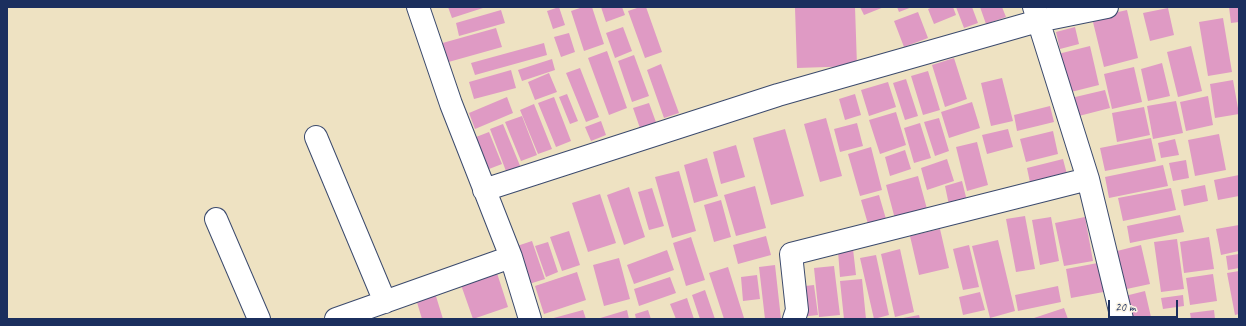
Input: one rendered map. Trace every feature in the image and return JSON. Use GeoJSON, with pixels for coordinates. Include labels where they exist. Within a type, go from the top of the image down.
{"type":"FeatureCollection","features":[{"type":"Feature","properties":{"kind":"street"},"geometry":{"type":"LineString","coordinates":[[418,7],[484,190],[511,257],[530,319]]}},
{"type":"Feature","properties":{"kind":"street"},"geometry":{"type":"LineString","coordinates":[[484,190],[778,95],[1036,14],[1106,7]]}},
{"type":"Feature","properties":{"kind":"street"},"geometry":{"type":"LineString","coordinates":[[1036,14],[1088,179],[1122,319]]}},
{"type":"Feature","properties":{"kind":"street"},"geometry":{"type":"LineString","coordinates":[[316,137],[385,302]]}},
{"type":"Feature","properties":{"kind":"street"},"geometry":{"type":"LineString","coordinates":[[794,319],[797,310],[791,254],[1088,179]]}},
{"type":"Feature","properties":{"kind":"street"},"geometry":{"type":"LineString","coordinates":[[216,219],[259,319]]}},
{"type":"Feature","properties":{"kind":"street"},"geometry":{"type":"LineString","coordinates":[[336,319],[511,257]]}},
{"type":"Feature","properties":{"kind":"building"},"geometry":{"type":"Polygon","coordinates":[[[448,7],[486,7],[452,18],[448,7]]]}},
{"type":"Feature","properties":{"kind":"building"},"geometry":{"type":"Polygon","coordinates":[[[559,7],[565,25],[553,29],[547,11],[559,7]]]}},
{"type":"Feature","properties":{"kind":"building"},"geometry":{"type":"Polygon","coordinates":[[[583,7],[592,7],[604,44],[584,51],[571,11],[583,7]]]}},
{"type":"Feature","properties":{"kind":"building"},"geometry":{"type":"Polygon","coordinates":[[[601,7],[622,7],[625,15],[606,22],[601,7]]]}},
{"type":"Feature","properties":{"kind":"building"},"geometry":{"type":"Polygon","coordinates":[[[640,7],[646,7],[662,52],[645,58],[628,11],[640,7]]]}},
{"type":"Feature","properties":{"kind":"building"},"geometry":{"type":"Polygon","coordinates":[[[855,7],[857,66],[797,68],[795,8],[855,7]]]}},
{"type":"Feature","properties":{"kind":"building"},"geometry":{"type":"Polygon","coordinates":[[[860,7],[884,7],[864,15],[860,7]]]}},
{"type":"Feature","properties":{"kind":"building"},"geometry":{"type":"Polygon","coordinates":[[[897,7],[912,7],[899,12],[897,7]]]}},
{"type":"Feature","properties":{"kind":"building"},"geometry":{"type":"Polygon","coordinates":[[[933,7],[953,7],[956,15],[934,24],[928,9],[933,7]]]}},
{"type":"Feature","properties":{"kind":"building"},"geometry":{"type":"Polygon","coordinates":[[[956,7],[972,7],[978,23],[964,28],[956,7]]]}},
{"type":"Feature","properties":{"kind":"building"},"geometry":{"type":"Polygon","coordinates":[[[980,7],[1002,7],[1006,17],[986,24],[980,7]]]}},
{"type":"Feature","properties":{"kind":"building"},"geometry":{"type":"Polygon","coordinates":[[[1229,7],[1239,7],[1239,22],[1231,23],[1229,7]]]}},
{"type":"Feature","properties":{"kind":"building"},"geometry":{"type":"Polygon","coordinates":[[[1168,8],[1174,35],[1150,41],[1143,13],[1168,8]]]}},
{"type":"Feature","properties":{"kind":"building"},"geometry":{"type":"Polygon","coordinates":[[[501,10],[505,23],[459,36],[456,23],[501,10]]]}},
{"type":"Feature","properties":{"kind":"building"},"geometry":{"type":"Polygon","coordinates":[[[1127,10],[1138,58],[1104,67],[1092,18],[1127,10]]]}},
{"type":"Feature","properties":{"kind":"building"},"geometry":{"type":"Polygon","coordinates":[[[918,12],[928,38],[904,47],[894,21],[918,12]]]}},
{"type":"Feature","properties":{"kind":"building"},"geometry":{"type":"Polygon","coordinates":[[[1223,18],[1232,72],[1208,76],[1199,22],[1223,18]]]}},
{"type":"Feature","properties":{"kind":"building"},"geometry":{"type":"Polygon","coordinates":[[[623,27],[632,51],[615,58],[606,33],[623,27]]]}},
{"type":"Feature","properties":{"kind":"building"},"geometry":{"type":"Polygon","coordinates":[[[1075,27],[1079,44],[1060,49],[1056,32],[1075,27]]]}},
{"type":"Feature","properties":{"kind":"building"},"geometry":{"type":"Polygon","coordinates":[[[496,28],[502,47],[445,63],[439,44],[496,28]]]}},
{"type":"Feature","properties":{"kind":"building"},"geometry":{"type":"Polygon","coordinates":[[[569,33],[575,52],[561,57],[554,37],[569,33]]]}},
{"type":"Feature","properties":{"kind":"building"},"geometry":{"type":"Polygon","coordinates":[[[544,43],[547,55],[475,75],[471,63],[544,43]]]}},
{"type":"Feature","properties":{"kind":"building"},"geometry":{"type":"Polygon","coordinates":[[[1090,46],[1099,85],[1067,93],[1058,54],[1090,46]]]}},
{"type":"Feature","properties":{"kind":"building"},"geometry":{"type":"Polygon","coordinates":[[[1191,46],[1202,91],[1178,97],[1167,52],[1191,46]]]}},
{"type":"Feature","properties":{"kind":"building"},"geometry":{"type":"Polygon","coordinates":[[[607,51],[627,108],[609,115],[588,58],[607,51]]]}},
{"type":"Feature","properties":{"kind":"building"},"geometry":{"type":"Polygon","coordinates":[[[634,55],[649,96],[632,102],[618,61],[634,55]]]}},
{"type":"Feature","properties":{"kind":"building"},"geometry":{"type":"Polygon","coordinates":[[[954,58],[967,99],[945,107],[932,65],[954,58]]]}},
{"type":"Feature","properties":{"kind":"building"},"geometry":{"type":"Polygon","coordinates":[[[552,59],[555,70],[522,81],[518,70],[552,59]]]}},
{"type":"Feature","properties":{"kind":"building"},"geometry":{"type":"Polygon","coordinates":[[[1162,63],[1170,96],[1148,101],[1141,69],[1162,63]]]}},
{"type":"Feature","properties":{"kind":"building"},"geometry":{"type":"Polygon","coordinates":[[[661,64],[679,113],[664,118],[647,70],[661,64]]]}},
{"type":"Feature","properties":{"kind":"building"},"geometry":{"type":"Polygon","coordinates":[[[1134,67],[1142,102],[1112,109],[1104,74],[1134,67]]]}},
{"type":"Feature","properties":{"kind":"building"},"geometry":{"type":"Polygon","coordinates":[[[580,68],[599,117],[586,122],[566,73],[580,68]]]}},
{"type":"Feature","properties":{"kind":"building"},"geometry":{"type":"Polygon","coordinates":[[[511,70],[516,88],[474,99],[469,82],[511,70]]]}},
{"type":"Feature","properties":{"kind":"building"},"geometry":{"type":"Polygon","coordinates":[[[928,71],[940,110],[923,115],[911,76],[928,71]]]}},
{"type":"Feature","properties":{"kind":"building"},"geometry":{"type":"Polygon","coordinates":[[[549,73],[557,92],[535,100],[528,82],[549,73]]]}},
{"type":"Feature","properties":{"kind":"building"},"geometry":{"type":"Polygon","coordinates":[[[1002,78],[1013,121],[991,126],[981,83],[1002,78]]]}},
{"type":"Feature","properties":{"kind":"building"},"geometry":{"type":"Polygon","coordinates":[[[906,79],[918,116],[905,120],[893,83],[906,79]]]}},
{"type":"Feature","properties":{"kind":"building"},"geometry":{"type":"Polygon","coordinates":[[[1233,80],[1239,114],[1215,118],[1210,84],[1233,80]]]}},
{"type":"Feature","properties":{"kind":"building"},"geometry":{"type":"Polygon","coordinates":[[[888,82],[896,107],[869,116],[861,90],[888,82]]]}},
{"type":"Feature","properties":{"kind":"building"},"geometry":{"type":"Polygon","coordinates":[[[1105,90],[1110,108],[1075,117],[1071,98],[1105,90]]]}},
{"type":"Feature","properties":{"kind":"building"},"geometry":{"type":"Polygon","coordinates":[[[567,94],[578,121],[570,124],[559,97],[567,94]]]}},
{"type":"Feature","properties":{"kind":"building"},"geometry":{"type":"Polygon","coordinates":[[[855,94],[861,115],[845,120],[839,99],[855,94]]]}},
{"type":"Feature","properties":{"kind":"building"},"geometry":{"type":"Polygon","coordinates":[[[1208,96],[1213,125],[1186,131],[1180,102],[1208,96]]]}},
{"type":"Feature","properties":{"kind":"building"},"geometry":{"type":"Polygon","coordinates":[[[507,97],[513,113],[475,129],[469,113],[507,97]]]}},
{"type":"Feature","properties":{"kind":"building"},"geometry":{"type":"Polygon","coordinates":[[[554,97],[571,141],[556,147],[538,103],[554,97]]]}},
{"type":"Feature","properties":{"kind":"building"},"geometry":{"type":"Polygon","coordinates":[[[1176,101],[1183,133],[1153,139],[1147,106],[1176,101]]]}},
{"type":"Feature","properties":{"kind":"building"},"geometry":{"type":"Polygon","coordinates":[[[972,102],[980,128],[949,138],[941,112],[972,102]]]}},
{"type":"Feature","properties":{"kind":"building"},"geometry":{"type":"Polygon","coordinates":[[[649,103],[657,125],[641,131],[633,108],[649,103]]]}},
{"type":"Feature","properties":{"kind":"building"},"geometry":{"type":"Polygon","coordinates":[[[534,104],[552,149],[538,154],[520,110],[534,104]]]}},
{"type":"Feature","properties":{"kind":"building"},"geometry":{"type":"Polygon","coordinates":[[[1050,106],[1054,122],[1017,131],[1014,115],[1050,106]]]}},
{"type":"Feature","properties":{"kind":"building"},"geometry":{"type":"Polygon","coordinates":[[[1144,107],[1150,135],[1117,142],[1112,113],[1144,107]]]}},
{"type":"Feature","properties":{"kind":"building"},"geometry":{"type":"Polygon","coordinates":[[[896,112],[906,145],[880,154],[869,120],[896,112]]]}},
{"type":"Feature","properties":{"kind":"building"},"geometry":{"type":"Polygon","coordinates":[[[522,116],[537,155],[521,161],[505,122],[522,116]]]}},
{"type":"Feature","properties":{"kind":"building"},"geometry":{"type":"Polygon","coordinates":[[[826,118],[842,176],[820,182],[804,124],[826,118]]]}},
{"type":"Feature","properties":{"kind":"building"},"geometry":{"type":"Polygon","coordinates":[[[939,118],[949,151],[935,156],[924,122],[939,118]]]}},
{"type":"Feature","properties":{"kind":"building"},"geometry":{"type":"Polygon","coordinates":[[[601,121],[606,135],[591,141],[585,127],[601,121]]]}},
{"type":"Feature","properties":{"kind":"building"},"geometry":{"type":"Polygon","coordinates":[[[857,123],[863,146],[840,152],[834,129],[857,123]]]}},
{"type":"Feature","properties":{"kind":"building"},"geometry":{"type":"Polygon","coordinates":[[[920,123],[931,158],[914,163],[904,128],[920,123]]]}},
{"type":"Feature","properties":{"kind":"building"},"geometry":{"type":"Polygon","coordinates":[[[503,124],[523,173],[509,179],[490,129],[503,124]]]}},
{"type":"Feature","properties":{"kind":"building"},"geometry":{"type":"Polygon","coordinates":[[[785,129],[804,196],[771,205],[753,138],[785,129]]]}},
{"type":"Feature","properties":{"kind":"building"},"geometry":{"type":"Polygon","coordinates":[[[1008,129],[1013,147],[987,154],[982,135],[1008,129]]]}},
{"type":"Feature","properties":{"kind":"building"},"geometry":{"type":"Polygon","coordinates":[[[1053,131],[1058,154],[1026,162],[1020,139],[1053,131]]]}},
{"type":"Feature","properties":{"kind":"building"},"geometry":{"type":"Polygon","coordinates":[[[489,132],[502,164],[489,169],[476,137],[489,132]]]}},
{"type":"Feature","properties":{"kind":"building"},"geometry":{"type":"Polygon","coordinates":[[[1219,134],[1226,170],[1195,176],[1188,140],[1219,134]]]}},
{"type":"Feature","properties":{"kind":"building"},"geometry":{"type":"Polygon","coordinates":[[[1151,138],[1156,161],[1105,171],[1100,148],[1151,138]]]}},
{"type":"Feature","properties":{"kind":"building"},"geometry":{"type":"Polygon","coordinates":[[[1175,139],[1179,155],[1161,158],[1158,143],[1175,139]]]}},
{"type":"Feature","properties":{"kind":"building"},"geometry":{"type":"Polygon","coordinates":[[[977,142],[988,185],[967,191],[956,147],[977,142]]]}},
{"type":"Feature","properties":{"kind":"building"},"geometry":{"type":"Polygon","coordinates":[[[736,145],[745,177],[721,184],[713,152],[736,145]]]}},
{"type":"Feature","properties":{"kind":"building"},"geometry":{"type":"Polygon","coordinates":[[[871,147],[882,190],[860,196],[848,154],[871,147]]]}},
{"type":"Feature","properties":{"kind":"building"},"geometry":{"type":"Polygon","coordinates":[[[905,150],[911,169],[890,176],[885,157],[905,150]]]}},
{"type":"Feature","properties":{"kind":"building"},"geometry":{"type":"Polygon","coordinates":[[[707,158],[718,196],[694,203],[684,165],[707,158]]]}},
{"type":"Feature","properties":{"kind":"building"},"geometry":{"type":"Polygon","coordinates":[[[947,159],[954,181],[927,190],[921,168],[947,159]]]}},
{"type":"Feature","properties":{"kind":"building"},"geometry":{"type":"Polygon","coordinates":[[[1063,159],[1068,178],[1031,187],[1027,168],[1063,159]]]}},
{"type":"Feature","properties":{"kind":"building"},"geometry":{"type":"Polygon","coordinates":[[[1186,160],[1189,178],[1173,181],[1169,163],[1186,160]]]}},
{"type":"Feature","properties":{"kind":"building"},"geometry":{"type":"Polygon","coordinates":[[[1163,165],[1168,186],[1109,198],[1105,177],[1163,165]]]}},
{"type":"Feature","properties":{"kind":"building"},"geometry":{"type":"Polygon","coordinates":[[[679,171],[696,231],[672,238],[655,177],[679,171]]]}},
{"type":"Feature","properties":{"kind":"building"},"geometry":{"type":"Polygon","coordinates":[[[1239,175],[1239,196],[1218,200],[1214,180],[1239,175]]]}},
{"type":"Feature","properties":{"kind":"building"},"geometry":{"type":"Polygon","coordinates":[[[918,176],[927,209],[895,219],[886,185],[918,176]]]}},
{"type":"Feature","properties":{"kind":"building"},"geometry":{"type":"Polygon","coordinates":[[[962,181],[967,201],[949,205],[945,186],[962,181]]]}},
{"type":"Feature","properties":{"kind":"building"},"geometry":{"type":"Polygon","coordinates":[[[1205,185],[1208,201],[1184,206],[1181,190],[1205,185]]]}},
{"type":"Feature","properties":{"kind":"building"},"geometry":{"type":"Polygon","coordinates":[[[755,186],[766,228],[736,236],[724,195],[755,186]]]}},
{"type":"Feature","properties":{"kind":"building"},"geometry":{"type":"Polygon","coordinates":[[[629,187],[645,237],[624,245],[607,195],[629,187]]]}},
{"type":"Feature","properties":{"kind":"building"},"geometry":{"type":"Polygon","coordinates":[[[652,188],[664,226],[649,230],[638,192],[652,188]]]}},
{"type":"Feature","properties":{"kind":"building"},"geometry":{"type":"Polygon","coordinates":[[[1171,188],[1176,210],[1123,221],[1118,198],[1171,188]]]}},
{"type":"Feature","properties":{"kind":"building"},"geometry":{"type":"Polygon","coordinates":[[[600,194],[616,243],[588,252],[572,203],[600,194]]]}},
{"type":"Feature","properties":{"kind":"building"},"geometry":{"type":"Polygon","coordinates":[[[879,195],[886,219],[868,224],[861,200],[879,195]]]}},
{"type":"Feature","properties":{"kind":"building"},"geometry":{"type":"Polygon","coordinates":[[[721,200],[731,237],[714,242],[704,205],[721,200]]]}},
{"type":"Feature","properties":{"kind":"building"},"geometry":{"type":"Polygon","coordinates":[[[1180,215],[1184,232],[1130,243],[1127,226],[1180,215]]]}},
{"type":"Feature","properties":{"kind":"building"},"geometry":{"type":"Polygon","coordinates":[[[1025,216],[1035,269],[1016,272],[1006,219],[1025,216]]]}},
{"type":"Feature","properties":{"kind":"building"},"geometry":{"type":"Polygon","coordinates":[[[1051,217],[1059,261],[1040,265],[1032,220],[1051,217]]]}},
{"type":"Feature","properties":{"kind":"building"},"geometry":{"type":"Polygon","coordinates":[[[1085,217],[1093,261],[1064,266],[1055,223],[1085,217]]]}},
{"type":"Feature","properties":{"kind":"building"},"geometry":{"type":"Polygon","coordinates":[[[1239,225],[1239,251],[1221,255],[1216,229],[1239,225]]]}},
{"type":"Feature","properties":{"kind":"building"},"geometry":{"type":"Polygon","coordinates":[[[940,229],[949,268],[919,275],[910,236],[940,229]]]}},
{"type":"Feature","properties":{"kind":"building"},"geometry":{"type":"Polygon","coordinates":[[[569,231],[580,265],[562,271],[550,237],[569,231]]]}},
{"type":"Feature","properties":{"kind":"building"},"geometry":{"type":"Polygon","coordinates":[[[766,236],[771,255],[738,264],[733,245],[766,236]]]}},
{"type":"Feature","properties":{"kind":"building"},"geometry":{"type":"Polygon","coordinates":[[[691,237],[705,280],[686,286],[673,243],[691,237]]]}},
{"type":"Feature","properties":{"kind":"building"},"geometry":{"type":"Polygon","coordinates":[[[1209,237],[1214,269],[1184,273],[1180,242],[1209,237]]]}},
{"type":"Feature","properties":{"kind":"building"},"geometry":{"type":"Polygon","coordinates":[[[1177,239],[1184,289],[1161,292],[1154,242],[1177,239]]]}},
{"type":"Feature","properties":{"kind":"building"},"geometry":{"type":"Polygon","coordinates":[[[998,240],[1015,311],[990,318],[972,246],[998,240]]]}},
{"type":"Feature","properties":{"kind":"building"},"geometry":{"type":"Polygon","coordinates":[[[532,241],[545,279],[529,284],[517,246],[532,241]]]}},
{"type":"Feature","properties":{"kind":"building"},"geometry":{"type":"Polygon","coordinates":[[[548,242],[558,272],[546,277],[535,246],[548,242]]]}},
{"type":"Feature","properties":{"kind":"building"},"geometry":{"type":"Polygon","coordinates":[[[969,245],[979,287],[963,290],[953,249],[969,245]]]}},
{"type":"Feature","properties":{"kind":"building"},"geometry":{"type":"Polygon","coordinates":[[[1141,245],[1150,284],[1122,290],[1113,252],[1141,245]]]}},
{"type":"Feature","properties":{"kind":"building"},"geometry":{"type":"Polygon","coordinates":[[[853,249],[856,275],[840,277],[838,251],[853,249]]]}},
{"type":"Feature","properties":{"kind":"building"},"geometry":{"type":"Polygon","coordinates":[[[900,249],[914,312],[895,317],[881,254],[900,249]]]}},
{"type":"Feature","properties":{"kind":"building"},"geometry":{"type":"Polygon","coordinates":[[[667,250],[674,270],[634,284],[627,265],[667,250]]]}},
{"type":"Feature","properties":{"kind":"building"},"geometry":{"type":"Polygon","coordinates":[[[1239,254],[1239,268],[1228,270],[1226,256],[1239,254]]]}},
{"type":"Feature","properties":{"kind":"building"},"geometry":{"type":"Polygon","coordinates":[[[876,255],[889,315],[874,319],[860,258],[876,255]]]}},
{"type":"Feature","properties":{"kind":"building"},"geometry":{"type":"Polygon","coordinates":[[[619,258],[630,299],[604,306],[593,265],[619,258]]]}},
{"type":"Feature","properties":{"kind":"building"},"geometry":{"type":"Polygon","coordinates":[[[1103,262],[1109,291],[1071,298],[1066,269],[1103,262]]]}},
{"type":"Feature","properties":{"kind":"building"},"geometry":{"type":"Polygon","coordinates":[[[775,265],[781,319],[765,319],[759,267],[775,265]]]}},
{"type":"Feature","properties":{"kind":"building"},"geometry":{"type":"Polygon","coordinates":[[[834,266],[840,315],[819,317],[814,268],[834,266]]]}},
{"type":"Feature","properties":{"kind":"building"},"geometry":{"type":"Polygon","coordinates":[[[728,267],[744,318],[741,319],[724,319],[709,273],[728,267]]]}},
{"type":"Feature","properties":{"kind":"building"},"geometry":{"type":"Polygon","coordinates":[[[496,270],[508,307],[473,319],[460,282],[496,270]]]}},
{"type":"Feature","properties":{"kind":"building"},"geometry":{"type":"Polygon","coordinates":[[[1239,271],[1239,314],[1235,315],[1227,273],[1239,271]]]}},
{"type":"Feature","properties":{"kind":"building"},"geometry":{"type":"Polygon","coordinates":[[[577,272],[586,300],[544,314],[535,286],[577,272]]]}},
{"type":"Feature","properties":{"kind":"building"},"geometry":{"type":"Polygon","coordinates":[[[1213,274],[1217,301],[1190,305],[1186,278],[1213,274]]]}},
{"type":"Feature","properties":{"kind":"building"},"geometry":{"type":"Polygon","coordinates":[[[757,275],[760,299],[743,301],[741,277],[757,275]]]}},
{"type":"Feature","properties":{"kind":"building"},"geometry":{"type":"Polygon","coordinates":[[[670,277],[676,293],[639,306],[634,289],[670,277]]]}},
{"type":"Feature","properties":{"kind":"building"},"geometry":{"type":"Polygon","coordinates":[[[862,279],[866,319],[844,319],[840,281],[862,279]]]}},
{"type":"Feature","properties":{"kind":"building"},"geometry":{"type":"Polygon","coordinates":[[[814,285],[818,315],[800,317],[796,287],[814,285]]]}},
{"type":"Feature","properties":{"kind":"building"},"geometry":{"type":"Polygon","coordinates":[[[1058,286],[1061,302],[1018,311],[1015,295],[1058,286]]]}},
{"type":"Feature","properties":{"kind":"building"},"geometry":{"type":"Polygon","coordinates":[[[705,290],[715,319],[700,319],[692,295],[705,290]]]}},
{"type":"Feature","properties":{"kind":"building"},"geometry":{"type":"Polygon","coordinates":[[[1145,291],[1151,317],[1131,319],[1125,296],[1145,291]]]}},
{"type":"Feature","properties":{"kind":"building"},"geometry":{"type":"Polygon","coordinates":[[[980,292],[985,310],[963,315],[959,297],[980,292]]]}},
{"type":"Feature","properties":{"kind":"building"},"geometry":{"type":"Polygon","coordinates":[[[435,293],[443,319],[422,319],[416,299],[435,293]]]}},
{"type":"Feature","properties":{"kind":"building"},"geometry":{"type":"Polygon","coordinates":[[[1183,295],[1184,306],[1163,309],[1161,298],[1183,295]]]}},
{"type":"Feature","properties":{"kind":"building"},"geometry":{"type":"Polygon","coordinates":[[[687,298],[694,319],[676,319],[670,304],[687,298]]]}},
{"type":"Feature","properties":{"kind":"building"},"geometry":{"type":"Polygon","coordinates":[[[1064,308],[1068,319],[1031,319],[1064,308]]]}},
{"type":"Feature","properties":{"kind":"building"},"geometry":{"type":"Polygon","coordinates":[[[583,310],[586,319],[550,319],[583,310]]]}},
{"type":"Feature","properties":{"kind":"building"},"geometry":{"type":"Polygon","coordinates":[[[627,310],[629,319],[597,319],[627,310]]]}},
{"type":"Feature","properties":{"kind":"building"},"geometry":{"type":"Polygon","coordinates":[[[648,310],[651,319],[636,319],[635,314],[648,310]]]}},
{"type":"Feature","properties":{"kind":"building"},"geometry":{"type":"Polygon","coordinates":[[[1214,310],[1215,319],[1191,319],[1190,313],[1214,310]]]}},
{"type":"Feature","properties":{"kind":"building"},"geometry":{"type":"Polygon","coordinates":[[[919,315],[920,319],[903,319],[903,318],[919,315]]]}}]}
